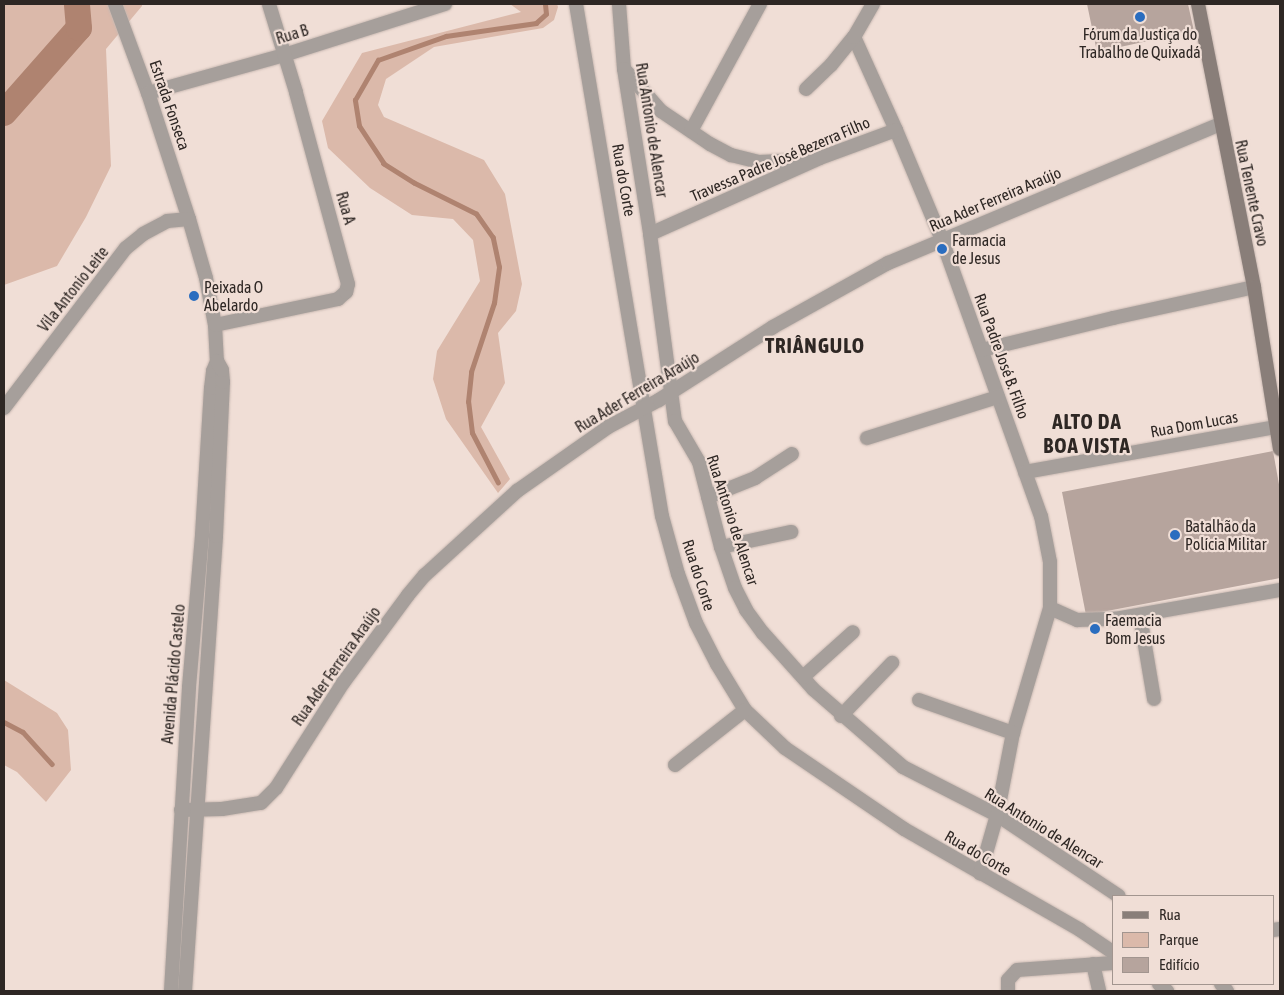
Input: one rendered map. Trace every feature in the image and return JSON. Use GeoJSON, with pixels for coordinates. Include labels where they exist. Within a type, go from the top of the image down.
{"type":"FeatureCollection","features":[{"type":"Feature","properties":{"kind":"main road","name":"Rua Tenente Cravo"},"geometry":{"type":"LineString","coordinates":[[1200,5],[1220,124],[1254,287],[1278,427],[1280,450]]}},
{"type":"Feature","properties":{"kind":"street","name":"Estrada Fonseca"},"geometry":{"type":"LineString","coordinates":[[115,4],[148,93],[189,219]]}},
{"type":"Feature","properties":{"kind":"street","name":"Rua A"},"geometry":{"type":"LineString","coordinates":[[215,326],[338,299],[346,292],[348,284],[346,270],[269,4]]}},
{"type":"Feature","properties":{"kind":"street","name":"Rua B"},"geometry":{"type":"LineString","coordinates":[[148,93],[284,55],[445,4]]}},
{"type":"Feature","properties":{"kind":"street","name":"Rua do Corte"},"geometry":{"type":"LineString","coordinates":[[576,4],[662,516],[678,574],[700,631],[745,710],[785,748],[835,784],[904,829],[1080,930],[1112,951]]}},
{"type":"Feature","properties":{"kind":"street","name":"Rua Antonio de Alencar"},"geometry":{"type":"LineString","coordinates":[[619,4],[624,69],[650,234],[675,421],[699,462],[721,547],[735,588],[746,610],[762,632],[841,716],[903,768],[997,815],[1117,895]]}},
{"type":"Feature","properties":{"kind":"street"},"geometry":{"type":"LineString","coordinates":[[691,132],[760,4]]}},
{"type":"Feature","properties":{"kind":"street"},"geometry":{"type":"LineString","coordinates":[[806,89],[831,65],[854,37],[873,4]]}},
{"type":"Feature","properties":{"kind":"street","name":"Rua Padre José B. Filho"},"geometry":{"type":"LineString","coordinates":[[854,37],[896,130],[942,240],[1041,516],[1050,562],[1050,608],[1013,733],[997,815],[980,874]]}},
{"type":"Feature","properties":{"kind":"street"},"geometry":{"type":"LineString","coordinates":[[624,69],[661,111],[691,132],[731,155],[745,160],[788,162],[820,158]]}},
{"type":"Feature","properties":{"kind":"street","name":"Rua Ader Ferreira Araújo"},"geometry":{"type":"LineString","coordinates":[[180,810],[229,809],[261,803],[276,788],[343,683],[425,575],[518,491],[608,428],[671,392],[773,327],[888,263],[1220,124]]}},
{"type":"Feature","properties":{"kind":"street","name":"Travessa Padre José Bezerra Filho"},"geometry":{"type":"LineString","coordinates":[[650,234],[820,158],[896,130]]}},
{"type":"Feature","properties":{"kind":"street","name":"Avenida Plácido Castelo"},"geometry":{"type":"LineString","coordinates":[[171,991],[180,810],[202,535],[211,388],[213,371],[217,361],[215,326],[206,278],[189,219]]}},
{"type":"Feature","properties":{"kind":"street","name":"Vila Antonio Leite"},"geometry":{"type":"LineString","coordinates":[[4,408],[126,248],[143,234],[167,221],[189,219]]}},
{"type":"Feature","properties":{"kind":"street"},"geometry":{"type":"LineString","coordinates":[[982,350],[1113,318],[1254,287]]}},
{"type":"Feature","properties":{"kind":"street","name":"Avenida Plácido Castelo"},"geometry":{"type":"LineString","coordinates":[[185,991],[216,536],[222,382],[222,370],[217,361]]}},
{"type":"Feature","properties":{"kind":"street"},"geometry":{"type":"LineString","coordinates":[[867,438],[998,397]]}},
{"type":"Feature","properties":{"kind":"street","name":"Rua Dom Lucas"},"geometry":{"type":"LineString","coordinates":[[1025,472],[1278,427]]}},
{"type":"Feature","properties":{"kind":"street"},"geometry":{"type":"LineString","coordinates":[[708,497],[755,478],[792,454]]}},
{"type":"Feature","properties":{"kind":"street"},"geometry":{"type":"LineString","coordinates":[[721,547],[791,532]]}},
{"type":"Feature","properties":{"kind":"street"},"geometry":{"type":"LineString","coordinates":[[202,535],[216,536]]}},
{"type":"Feature","properties":{"kind":"street"},"geometry":{"type":"LineString","coordinates":[[198,589],[213,590]]}},
{"type":"Feature","properties":{"kind":"street"},"geometry":{"type":"LineString","coordinates":[[1050,608],[1077,620],[1140,616],[1280,590]]}},
{"type":"Feature","properties":{"kind":"street"},"geometry":{"type":"LineString","coordinates":[[1140,616],[1154,699]]}},
{"type":"Feature","properties":{"kind":"street"},"geometry":{"type":"LineString","coordinates":[[803,677],[853,632]]}},
{"type":"Feature","properties":{"kind":"street"},"geometry":{"type":"LineString","coordinates":[[841,716],[892,664]]}},
{"type":"Feature","properties":{"kind":"street"},"geometry":{"type":"LineString","coordinates":[[189,687],[206,688]]}},
{"type":"Feature","properties":{"kind":"street"},"geometry":{"type":"LineString","coordinates":[[919,700],[1013,733]]}},
{"type":"Feature","properties":{"kind":"street"},"geometry":{"type":"LineString","coordinates":[[675,765],[745,710]]}},
{"type":"Feature","properties":{"kind":"street"},"geometry":{"type":"LineString","coordinates":[[1008,991],[1008,980],[1012,974],[1024,969],[1112,962]]}},
{"type":"Feature","properties":{"kind":"street"},"geometry":{"type":"LineString","coordinates":[[1093,964],[1099,991]]}},
{"type":"Feature","properties":{"kind":"green space"},"geometry":{"type":"Polygon","coordinates":[[[4,4],[142,4],[142,6],[106,49],[111,166],[86,217],[57,266],[4,285],[4,4]]]}},
{"type":"Feature","properties":{"kind":"green space"},"geometry":{"type":"Polygon","coordinates":[[[510,4],[557,4],[558,7],[554,20],[543,28],[434,47],[386,79],[378,105],[384,117],[484,160],[505,194],[522,284],[516,311],[498,333],[505,383],[481,427],[510,479],[498,493],[446,419],[433,379],[437,351],[480,281],[473,240],[453,219],[412,215],[370,188],[328,148],[322,121],[362,53],[521,12],[510,4]]]}},
{"type":"Feature","properties":{"kind":"green space"},"geometry":{"type":"Polygon","coordinates":[[[4,680],[57,713],[68,730],[71,770],[46,802],[17,772],[4,765],[4,680]]]}},
{"type":"Feature","properties":{"kind":"building","name":"Fórum da Justiça do Trabalho de Quixadá"},"geometry":{"type":"Polygon","coordinates":[[[1087,4],[1188,4],[1194,31],[1097,52],[1087,4]]]}},
{"type":"Feature","properties":{"kind":"building","name":"Batalhão da Polícia Militar"},"geometry":{"type":"Polygon","coordinates":[[[1273,451],[1280,490],[1280,578],[1086,615],[1062,492],[1273,451]]]}},
{"type":"Feature","properties":{"kind":"waterway"},"geometry":{"type":"LineString","coordinates":[[4,113],[79,28],[77,4]]}},
{"type":"Feature","properties":{"kind":"waterway"},"geometry":{"type":"LineString","coordinates":[[498,483],[472,433],[468,402],[471,372],[494,303],[499,267],[493,238],[476,214],[414,183],[384,164],[359,126],[355,100],[378,60],[446,36],[536,23],[546,14],[545,4]]}},
{"type":"Feature","properties":{"kind":"waterway"},"geometry":{"type":"LineString","coordinates":[[4,722],[23,732],[52,764]]}},
{"type":"Feature","properties":{"kind":"place","name":"Fórum da Justiça do Trabalho de Quixadá"},"geometry":{"type":"Point","coordinates":[1140,17]}},
{"type":"Feature","properties":{"kind":"place","name":"Farmacia de Jesus"},"geometry":{"type":"Point","coordinates":[942,249]}},
{"type":"Feature","properties":{"kind":"place","name":"Peixada O Abelardo"},"geometry":{"type":"Point","coordinates":[194,296]}},
{"type":"Feature","properties":{"kind":"place","name":"Batalhão da Polícia Militar"},"geometry":{"type":"Point","coordinates":[1175,535]}},
{"type":"Feature","properties":{"kind":"place","name":"Faemacia Bom Jesus"},"geometry":{"type":"Point","coordinates":[1095,629]}},
{"type":"Feature","properties":{"kind":"district","name":"TRIÂNGULO"},"geometry":{"type":"Point","coordinates":[815,345]}},
{"type":"Feature","properties":{"kind":"district","name":"ALTO DA BOA VISTA"},"geometry":{"type":"Point","coordinates":[1087,433]}}]}
